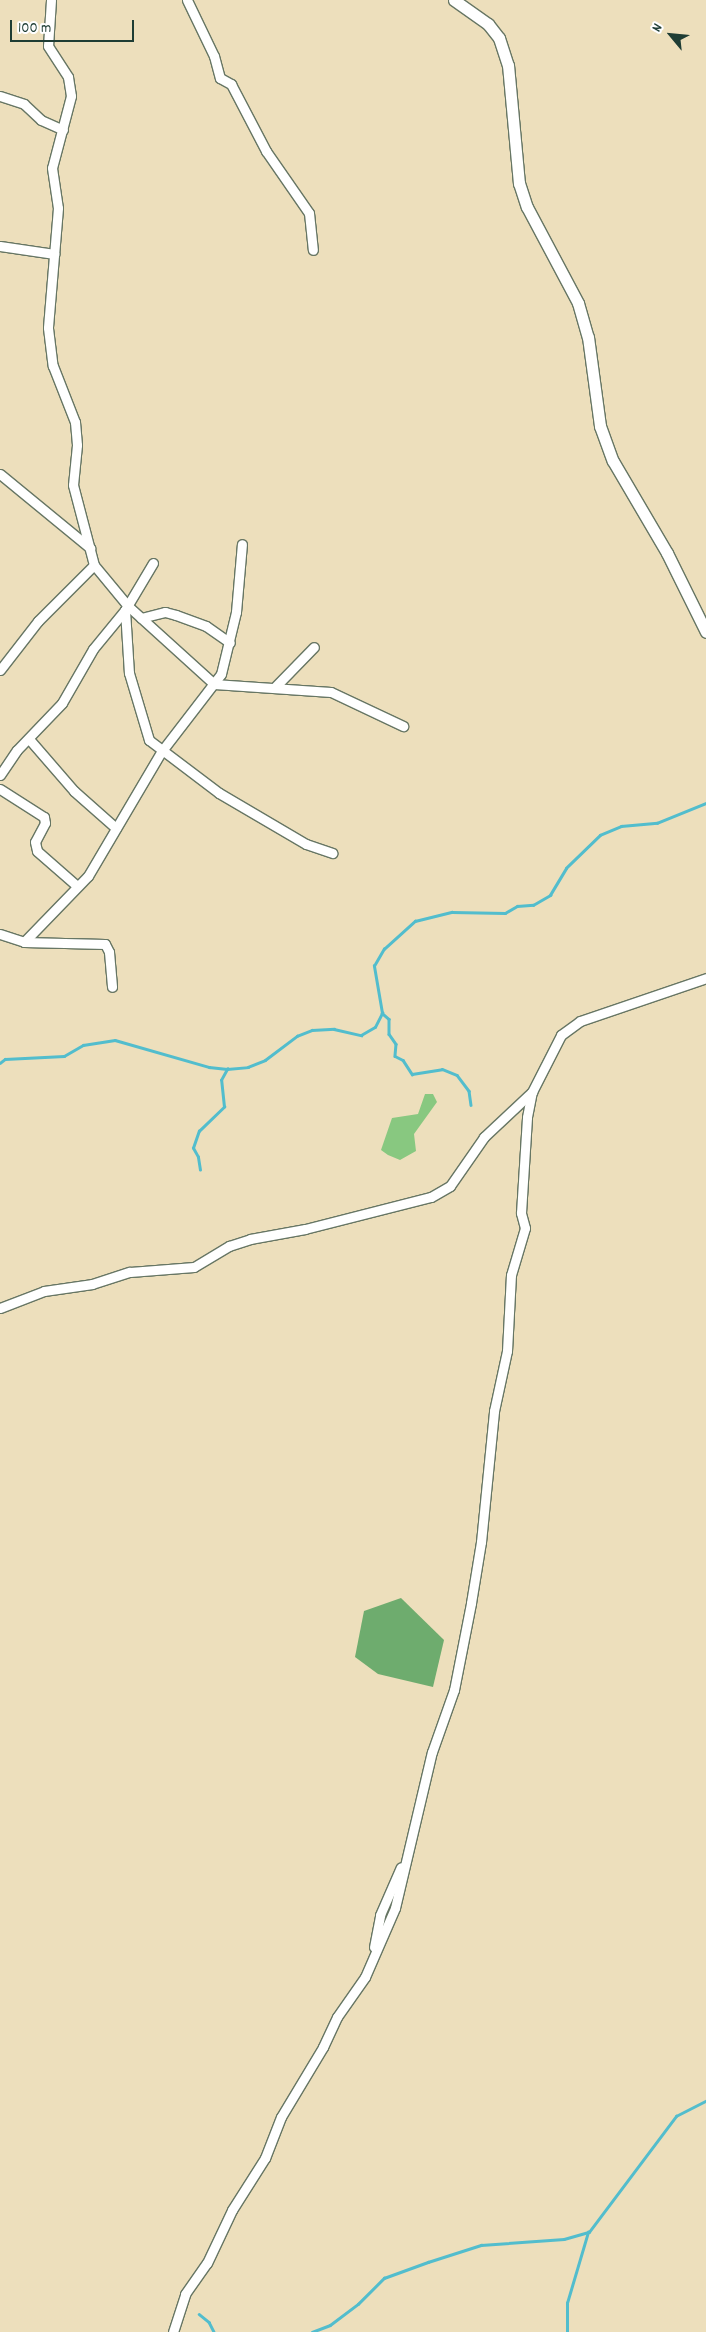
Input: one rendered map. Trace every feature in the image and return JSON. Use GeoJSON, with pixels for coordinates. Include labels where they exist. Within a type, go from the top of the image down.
{"type":"FeatureCollection","features":[{"type":"Feature","properties":{"kind":"street"},"geometry":{"type":"LineString","coordinates":[[51,0],[48,46],[68,77],[71,96],[52,168],[58,208],[48,328],[53,366],[75,422],[77,445],[73,484],[94,565],[127,608],[141,618],[214,684],[331,692],[402,726]]}},
{"type":"Feature","properties":{"kind":"street"},"geometry":{"type":"LineString","coordinates":[[187,0],[214,56],[220,78],[231,84],[266,151],[309,213],[312,250]]}},
{"type":"Feature","properties":{"kind":"street"},"geometry":{"type":"LineString","coordinates":[[454,0],[488,24],[500,38],[508,65],[518,183],[527,207],[578,303],[588,337],[600,426],[613,461],[667,553],[706,632]]}},
{"type":"Feature","properties":{"kind":"street"},"geometry":{"type":"LineString","coordinates":[[0,96],[24,104],[41,120],[63,130]]}},
{"type":"Feature","properties":{"kind":"street"},"geometry":{"type":"LineString","coordinates":[[0,246],[54,254]]}},
{"type":"Feature","properties":{"kind":"street"},"geometry":{"type":"LineString","coordinates":[[0,474],[90,548]]}},
{"type":"Feature","properties":{"kind":"street"},"geometry":{"type":"LineString","coordinates":[[24,942],[88,876],[161,752],[214,684],[230,643],[242,544]]}},
{"type":"Feature","properties":{"kind":"street"},"geometry":{"type":"LineString","coordinates":[[0,775],[29,738],[62,703],[93,649],[127,608],[153,563]]}},
{"type":"Feature","properties":{"kind":"street"},"geometry":{"type":"LineString","coordinates":[[0,670],[38,621],[94,565]]}},
{"type":"Feature","properties":{"kind":"street"},"geometry":{"type":"LineString","coordinates":[[127,608],[129,673],[136,703],[149,740],[161,752],[219,793],[306,844],[332,853]]}},
{"type":"Feature","properties":{"kind":"street"},"geometry":{"type":"LineString","coordinates":[[141,618],[165,612],[176,615],[206,626],[230,643]]}},
{"type":"Feature","properties":{"kind":"street"},"geometry":{"type":"LineString","coordinates":[[274,688],[314,646]]}},
{"type":"Feature","properties":{"kind":"street"},"geometry":{"type":"LineString","coordinates":[[29,738],[74,791],[116,828]]}},
{"type":"Feature","properties":{"kind":"street"},"geometry":{"type":"LineString","coordinates":[[0,789],[44,817],[45,823],[35,842],[36,852],[77,886]]}},
{"type":"Feature","properties":{"kind":"street"},"geometry":{"type":"LineString","coordinates":[[0,934],[24,942],[105,944],[109,952],[112,987]]}},
{"type":"Feature","properties":{"kind":"street"},"geometry":{"type":"LineString","coordinates":[[0,1308],[44,1291],[92,1284],[130,1272],[194,1267],[229,1246],[250,1238],[305,1229],[431,1197],[450,1186],[484,1138],[532,1092],[561,1034],[580,1021],[706,978]]}},
{"type":"Feature","properties":{"kind":"street"},"geometry":{"type":"LineString","coordinates":[[173,2332],[185,2294],[207,2263],[232,2210],[265,2158],[281,2117],[371,1962],[394,1913],[405,1858],[432,1752],[454,1690],[471,1603],[494,1411],[507,1352],[511,1275],[525,1228],[521,1213],[522,1186],[532,1092]]}},
{"type":"Feature","properties":{"kind":"green space"},"geometry":{"type":"Polygon","coordinates":[[[425,1094],[433,1094],[437,1102],[414,1134],[416,1151],[400,1160],[388,1155],[381,1150],[392,1118],[418,1114],[425,1094]]]}},
{"type":"Feature","properties":{"kind":"green space"},"geometry":{"type":"Polygon","coordinates":[[[401,1598],[444,1640],[433,1687],[378,1674],[355,1657],[364,1611],[401,1598]]]}},
{"type":"Feature","properties":{"kind":"waterway"},"geometry":{"type":"LineString","coordinates":[[0,1063],[5,1059],[64,1056],[83,1045],[115,1040],[209,1067],[227,1069],[248,1067],[265,1060],[297,1036],[312,1030],[334,1029],[361,1035],[375,1027],[382,1013],[374,966],[384,949],[415,921],[452,912],[505,913],[517,906],[533,905],[550,895],[566,868],[600,835],[621,826],[657,823],[706,803]]}},
{"type":"Feature","properties":{"kind":"waterway"},"geometry":{"type":"LineString","coordinates":[[382,1013],[389,1019],[389,1034],[396,1044],[395,1056],[403,1060],[412,1074],[442,1069],[457,1075],[469,1091],[471,1105]]}},
{"type":"Feature","properties":{"kind":"waterway"},"geometry":{"type":"LineString","coordinates":[[200,1170],[198,1157],[193,1148],[199,1131],[224,1107],[221,1080],[227,1069]]}},
{"type":"Feature","properties":{"kind":"waterway"},"geometry":{"type":"LineString","coordinates":[[312,2332],[330,2325],[358,2304],[384,2278],[428,2262],[481,2245],[564,2239],[589,2232],[676,2116],[706,2101]]}},
{"type":"Feature","properties":{"kind":"waterway"},"geometry":{"type":"LineString","coordinates":[[567,2332],[567,2303],[588,2232]]}},
{"type":"Feature","properties":{"kind":"waterway"},"geometry":{"type":"LineString","coordinates":[[199,2314],[209,2322],[214,2332]]}}]}
